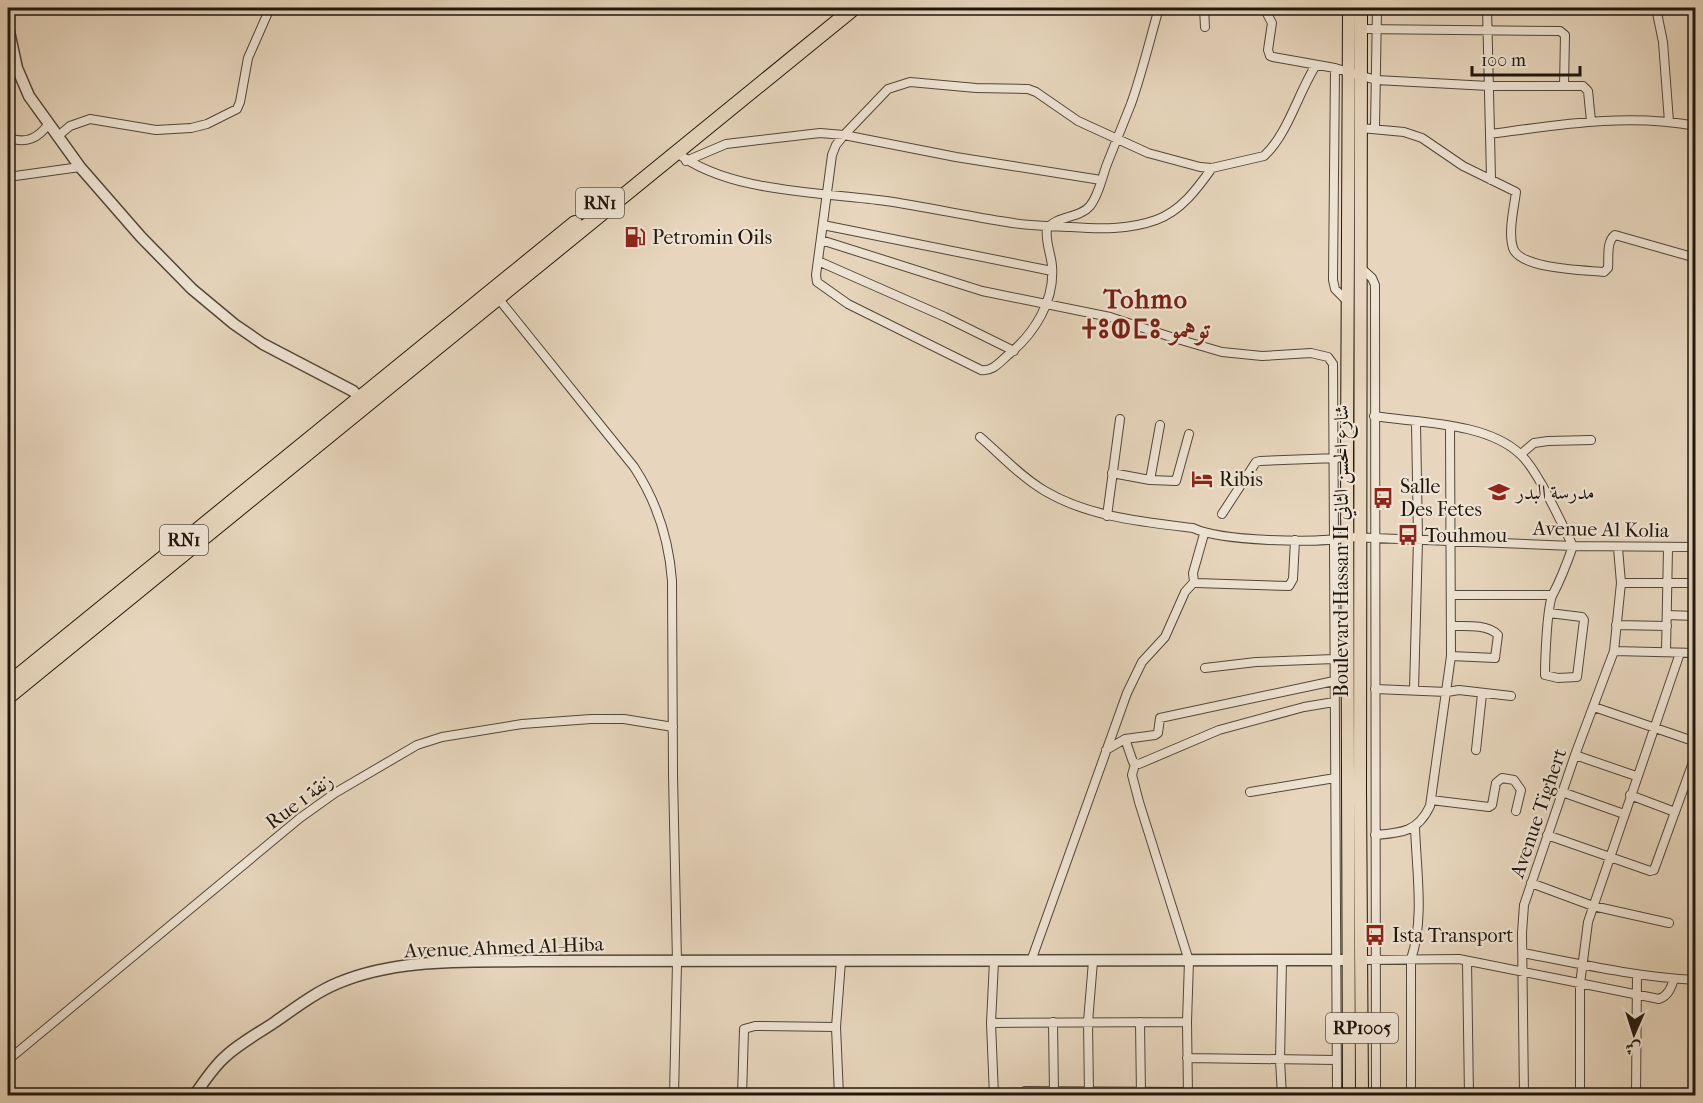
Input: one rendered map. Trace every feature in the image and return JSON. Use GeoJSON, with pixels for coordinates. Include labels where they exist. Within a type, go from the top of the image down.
{"type":"FeatureCollection","features":[{"type":"Feature","properties":{"kind":"highway","name":"RN1"},"geometry":{"type":"LineString","coordinates":[[8,697],[840,8]]}},
{"type":"Feature","properties":{"kind":"highway","name":"RN1"},"geometry":{"type":"LineString","coordinates":[[8,684],[364,401],[681,156],[854,8]]}},
{"type":"Feature","properties":{"kind":"main road","name":"Boulevard Hassan II شارع الحسن الثاني"},"geometry":{"type":"LineString","coordinates":[[1348,8],[1361,128],[1362,538],[1356,960],[1349,1095]]}},
{"type":"Feature","properties":{"kind":"main road","name":"Boulevard Hassan II شارع الحسن الثاني"},"geometry":{"type":"LineString","coordinates":[[1361,8],[1361,29],[1355,73],[1347,457],[1356,960],[1362,1095]]}},
{"type":"Feature","properties":{"kind":"street"},"geometry":{"type":"LineString","coordinates":[[58,136],[69,126],[90,119],[146,129],[190,128],[207,124],[237,108],[248,58],[270,8]]}},
{"type":"Feature","properties":{"kind":"street"},"geometry":{"type":"LineString","coordinates":[[1160,8],[1131,103],[1117,138],[1101,180],[1089,208],[1048,226],[1046,233],[1052,271],[1050,291],[1045,305],[1034,328],[1014,351],[993,369],[981,370],[834,296],[817,282],[826,194],[832,155],[836,145],[888,90],[899,84],[916,82],[976,88],[1028,89],[1078,121],[1117,138],[1148,153],[1189,165],[1212,168],[1264,156],[1280,134],[1316,65]]}},
{"type":"Feature","properties":{"kind":"street"},"geometry":{"type":"LineString","coordinates":[[1204,8],[1205,27]]}},
{"type":"Feature","properties":{"kind":"street"},"geometry":{"type":"LineString","coordinates":[[1264,8],[1272,23],[1268,50],[1270,56],[1335,68],[1376,80],[1489,86],[1586,87],[1591,121]]}},
{"type":"Feature","properties":{"kind":"street"},"geometry":{"type":"LineString","coordinates":[[1375,128],[1377,8]]}},
{"type":"Feature","properties":{"kind":"street"},"geometry":{"type":"LineString","coordinates":[[1487,8],[1491,180]]}},
{"type":"Feature","properties":{"kind":"street"},"geometry":{"type":"LineString","coordinates":[[1656,8],[1663,42],[1669,122]]}},
{"type":"Feature","properties":{"kind":"street"},"geometry":{"type":"LineString","coordinates":[[8,27],[21,80],[80,167],[141,237],[206,302],[263,344],[346,387],[364,401]]}},
{"type":"Feature","properties":{"kind":"street"},"geometry":{"type":"LineString","coordinates":[[1361,29],[1489,29],[1564,32],[1564,86]]}},
{"type":"Feature","properties":{"kind":"street"},"geometry":{"type":"LineString","coordinates":[[1335,68],[1333,280],[1335,289],[1349,303]]}},
{"type":"Feature","properties":{"kind":"street"},"geometry":{"type":"LineString","coordinates":[[1490,134],[1610,120],[1669,122],[1695,126]]}},
{"type":"Feature","properties":{"kind":"street"},"geometry":{"type":"LineString","coordinates":[[8,137],[20,141],[29,140],[42,133],[49,123]]}},
{"type":"Feature","properties":{"kind":"street"},"geometry":{"type":"LineString","coordinates":[[1361,128],[1404,132],[1422,138],[1463,166],[1516,192],[1511,240],[1520,258],[1553,267],[1604,272],[1608,268],[1609,244],[1615,235],[1695,258]]}},
{"type":"Feature","properties":{"kind":"street"},"geometry":{"type":"LineString","coordinates":[[681,156],[750,140],[820,133],[844,135],[956,157],[1101,180]]}},
{"type":"Feature","properties":{"kind":"street"},"geometry":{"type":"LineString","coordinates":[[681,156],[735,180],[790,190],[887,201],[1006,222],[1048,226],[1123,228],[1157,220],[1173,212],[1192,195],[1212,168]]}},
{"type":"Feature","properties":{"kind":"street"},"geometry":{"type":"LineString","coordinates":[[8,177],[80,167]]}},
{"type":"Feature","properties":{"kind":"street"},"geometry":{"type":"LineString","coordinates":[[823,225],[1052,271]]}},
{"type":"Feature","properties":{"kind":"street"},"geometry":{"type":"LineString","coordinates":[[821,240],[982,291],[1110,317],[1222,352],[1262,356],[1302,352],[1328,357],[1333,364],[1337,1095]]}},
{"type":"Feature","properties":{"kind":"street"},"geometry":{"type":"LineString","coordinates":[[819,261],[945,317],[1014,351]]}},
{"type":"Feature","properties":{"kind":"street"},"geometry":{"type":"LineString","coordinates":[[1361,268],[1372,278],[1375,285],[1376,1095]]}},
{"type":"Feature","properties":{"kind":"street"},"geometry":{"type":"LineString","coordinates":[[498,298],[634,467],[658,511],[671,561],[677,962],[674,1095]]}},
{"type":"Feature","properties":{"kind":"street"},"geometry":{"type":"LineString","coordinates":[[1374,416],[1450,426],[1487,434],[1521,454],[1534,472],[1573,546],[1557,590],[1552,595],[1549,614],[1545,675],[1558,678],[1577,677],[1584,620],[1582,617],[1549,614]]}},
{"type":"Feature","properties":{"kind":"street"},"geometry":{"type":"LineString","coordinates":[[1107,516],[1120,419]]}},
{"type":"Feature","properties":{"kind":"street"},"geometry":{"type":"LineString","coordinates":[[1414,690],[1418,540],[1416,422]]}},
{"type":"Feature","properties":{"kind":"street"},"geometry":{"type":"LineString","coordinates":[[1150,480],[1160,425]]}},
{"type":"Feature","properties":{"kind":"street"},"geometry":{"type":"LineString","coordinates":[[1375,835],[1400,833],[1415,826],[1424,817],[1431,800],[1451,656],[1450,426]]}},
{"type":"Feature","properties":{"kind":"street"},"geometry":{"type":"LineString","coordinates":[[1112,473],[1150,480],[1176,481],[1189,434]]}},
{"type":"Feature","properties":{"kind":"street","name":"Avenue Al Kolia"},"geometry":{"type":"LineString","coordinates":[[980,437],[1044,490],[1073,504],[1107,516],[1193,528],[1204,534],[1251,539],[1333,541],[1348,537],[1618,548],[1695,547]]}},
{"type":"Feature","properties":{"kind":"street"},"geometry":{"type":"LineString","coordinates":[[1521,454],[1534,443],[1591,440]]}},
{"type":"Feature","properties":{"kind":"street"},"geometry":{"type":"LineString","coordinates":[[1222,514],[1256,462],[1347,457]]}},
{"type":"Feature","properties":{"kind":"street"},"geometry":{"type":"LineString","coordinates":[[1031,961],[1127,693],[1142,662],[1165,637],[1185,592],[1194,582],[1193,573],[1204,534]]}},
{"type":"Feature","properties":{"kind":"street"},"geometry":{"type":"LineString","coordinates":[[1194,582],[1288,586],[1293,579],[1295,540]]}},
{"type":"Feature","properties":{"kind":"street","name":"Avenue Tighert"},"geometry":{"type":"LineString","coordinates":[[1524,1095],[1524,905],[1575,755],[1614,651],[1621,583],[1618,548]]}},
{"type":"Feature","properties":{"kind":"street"},"geometry":{"type":"LineString","coordinates":[[1666,652],[1668,548]]}},
{"type":"Feature","properties":{"kind":"street"},"geometry":{"type":"LineString","coordinates":[[1621,583],[1695,583]]}},
{"type":"Feature","properties":{"kind":"street"},"geometry":{"type":"LineString","coordinates":[[1452,596],[1552,595]]}},
{"type":"Feature","properties":{"kind":"street"},"geometry":{"type":"LineString","coordinates":[[1667,615],[1695,616]]}},
{"type":"Feature","properties":{"kind":"street"},"geometry":{"type":"LineString","coordinates":[[1616,625],[1667,626]]}},
{"type":"Feature","properties":{"kind":"street"},"geometry":{"type":"LineString","coordinates":[[1451,626],[1493,630],[1498,635],[1495,658],[1451,656]]}},
{"type":"Feature","properties":{"kind":"street"},"geometry":{"type":"LineString","coordinates":[[1614,651],[1695,653]]}},
{"type":"Feature","properties":{"kind":"street"},"geometry":{"type":"LineString","coordinates":[[1580,1095],[1580,984],[1588,922],[1680,652]]}},
{"type":"Feature","properties":{"kind":"street"},"geometry":{"type":"LineString","coordinates":[[1205,668],[1256,662],[1334,659]]}},
{"type":"Feature","properties":{"kind":"street"},"geometry":{"type":"LineString","coordinates":[[1106,750],[1125,739],[1155,735],[1158,733],[1160,718],[1334,681]]}},
{"type":"Feature","properties":{"kind":"street"},"geometry":{"type":"LineString","coordinates":[[1375,689],[1447,692],[1459,690],[1511,696]]}},
{"type":"Feature","properties":{"kind":"street"},"geometry":{"type":"LineString","coordinates":[[1476,750],[1482,694]]}},
{"type":"Feature","properties":{"kind":"street"},"geometry":{"type":"LineString","coordinates":[[1135,764],[1219,730],[1304,706],[1334,702]]}},
{"type":"Feature","properties":{"kind":"street"},"geometry":{"type":"LineString","coordinates":[[1594,707],[1695,742]]}},
{"type":"Feature","properties":{"kind":"street","name":"Rue 1 زنقة"},"geometry":{"type":"LineString","coordinates":[[8,1060],[300,818],[335,793],[417,745],[442,737],[568,720],[624,719],[673,728]]}},
{"type":"Feature","properties":{"kind":"street"},"geometry":{"type":"LineString","coordinates":[[1025,1091],[1188,1094],[1189,961],[1132,775],[1135,764],[1125,739]]}},
{"type":"Feature","properties":{"kind":"street"},"geometry":{"type":"LineString","coordinates":[[1547,835],[1650,871],[1654,870],[1695,754]]}},
{"type":"Feature","properties":{"kind":"street"},"geometry":{"type":"LineString","coordinates":[[1575,755],[1636,776]]}},
{"type":"Feature","properties":{"kind":"street"},"geometry":{"type":"LineString","coordinates":[[1250,792],[1335,778]]}},
{"type":"Feature","properties":{"kind":"street"},"geometry":{"type":"LineString","coordinates":[[1431,800],[1490,807],[1496,783],[1502,778],[1514,780],[1521,790],[1516,811]]}},
{"type":"Feature","properties":{"kind":"street"},"geometry":{"type":"LineString","coordinates":[[1562,792],[1624,814]]}},
{"type":"Feature","properties":{"kind":"street"},"geometry":{"type":"LineString","coordinates":[[1630,795],[1675,812]]}},
{"type":"Feature","properties":{"kind":"street"},"geometry":{"type":"LineString","coordinates":[[1411,1095],[1411,959],[1417,943],[1419,926],[1415,826]]}},
{"type":"Feature","properties":{"kind":"street"},"geometry":{"type":"LineString","coordinates":[[1531,883],[1593,906],[1669,923]]}},
{"type":"Feature","properties":{"kind":"street"},"geometry":{"type":"LineString","coordinates":[[1523,953],[1637,974],[1695,980]]}},
{"type":"Feature","properties":{"kind":"street"},"geometry":{"type":"LineString","coordinates":[[1282,960],[1280,1060],[1282,1095]]}},
{"type":"Feature","properties":{"kind":"street"},"geometry":{"type":"LineString","coordinates":[[1356,960],[1467,961],[1652,998],[1665,997],[1674,979]]}},
{"type":"Feature","properties":{"kind":"street","name":"Avenue Ahmed Al-Hiba"},"geometry":{"type":"LineString","coordinates":[[194,1095],[211,1071],[234,1050],[321,992],[336,984],[378,970],[441,963],[1356,960]]}},
{"type":"Feature","properties":{"kind":"street"},"geometry":{"type":"LineString","coordinates":[[994,961],[991,1023],[994,1095]]}},
{"type":"Feature","properties":{"kind":"street"},"geometry":{"type":"LineString","coordinates":[[1089,1093],[1088,1022],[1093,961]]}},
{"type":"Feature","properties":{"kind":"street"},"geometry":{"type":"LineString","coordinates":[[1467,961],[1468,1095]]}},
{"type":"Feature","properties":{"kind":"street"},"geometry":{"type":"LineString","coordinates":[[839,1095],[836,1026],[841,962]]}},
{"type":"Feature","properties":{"kind":"street"},"geometry":{"type":"LineString","coordinates":[[1636,1095],[1637,974]]}},
{"type":"Feature","properties":{"kind":"street"},"geometry":{"type":"LineString","coordinates":[[1053,1022],[1054,1093]]}},
{"type":"Feature","properties":{"kind":"street"},"geometry":{"type":"LineString","coordinates":[[1140,1022],[1141,1094]]}},
{"type":"Feature","properties":{"kind":"street"},"geometry":{"type":"LineString","coordinates":[[991,1023],[1187,1022]]}},
{"type":"Feature","properties":{"kind":"street"},"geometry":{"type":"LineString","coordinates":[[742,1095],[744,1029],[755,1026],[836,1026]]}},
{"type":"Feature","properties":{"kind":"street"},"geometry":{"type":"LineString","coordinates":[[1187,1058],[1336,1060]]}},
{"type":"Feature","properties":{"kind":"place","name":"Petromin Oils"},"geometry":{"type":"Point","coordinates":[635,237]}},
{"type":"Feature","properties":{"kind":"place","name":"Ribis"},"geometry":{"type":"Point","coordinates":[1202,479]}},
{"type":"Feature","properties":{"kind":"place","name":"مدرسة البدر"},"geometry":{"type":"Point","coordinates":[1499,492]}},
{"type":"Feature","properties":{"kind":"place","name":"Salle Des Fetes"},"geometry":{"type":"Point","coordinates":[1383,498]}},
{"type":"Feature","properties":{"kind":"place","name":"Touhmou"},"geometry":{"type":"Point","coordinates":[1408,535]}},
{"type":"Feature","properties":{"kind":"place","name":"Ista Transport"},"geometry":{"type":"Point","coordinates":[1375,935]}},
{"type":"Feature","properties":{"kind":"district","name":"Tohmo ⵜⵓⵀⵎⵓ توهمو"},"geometry":{"type":"Point","coordinates":[1146,314]}}]}
